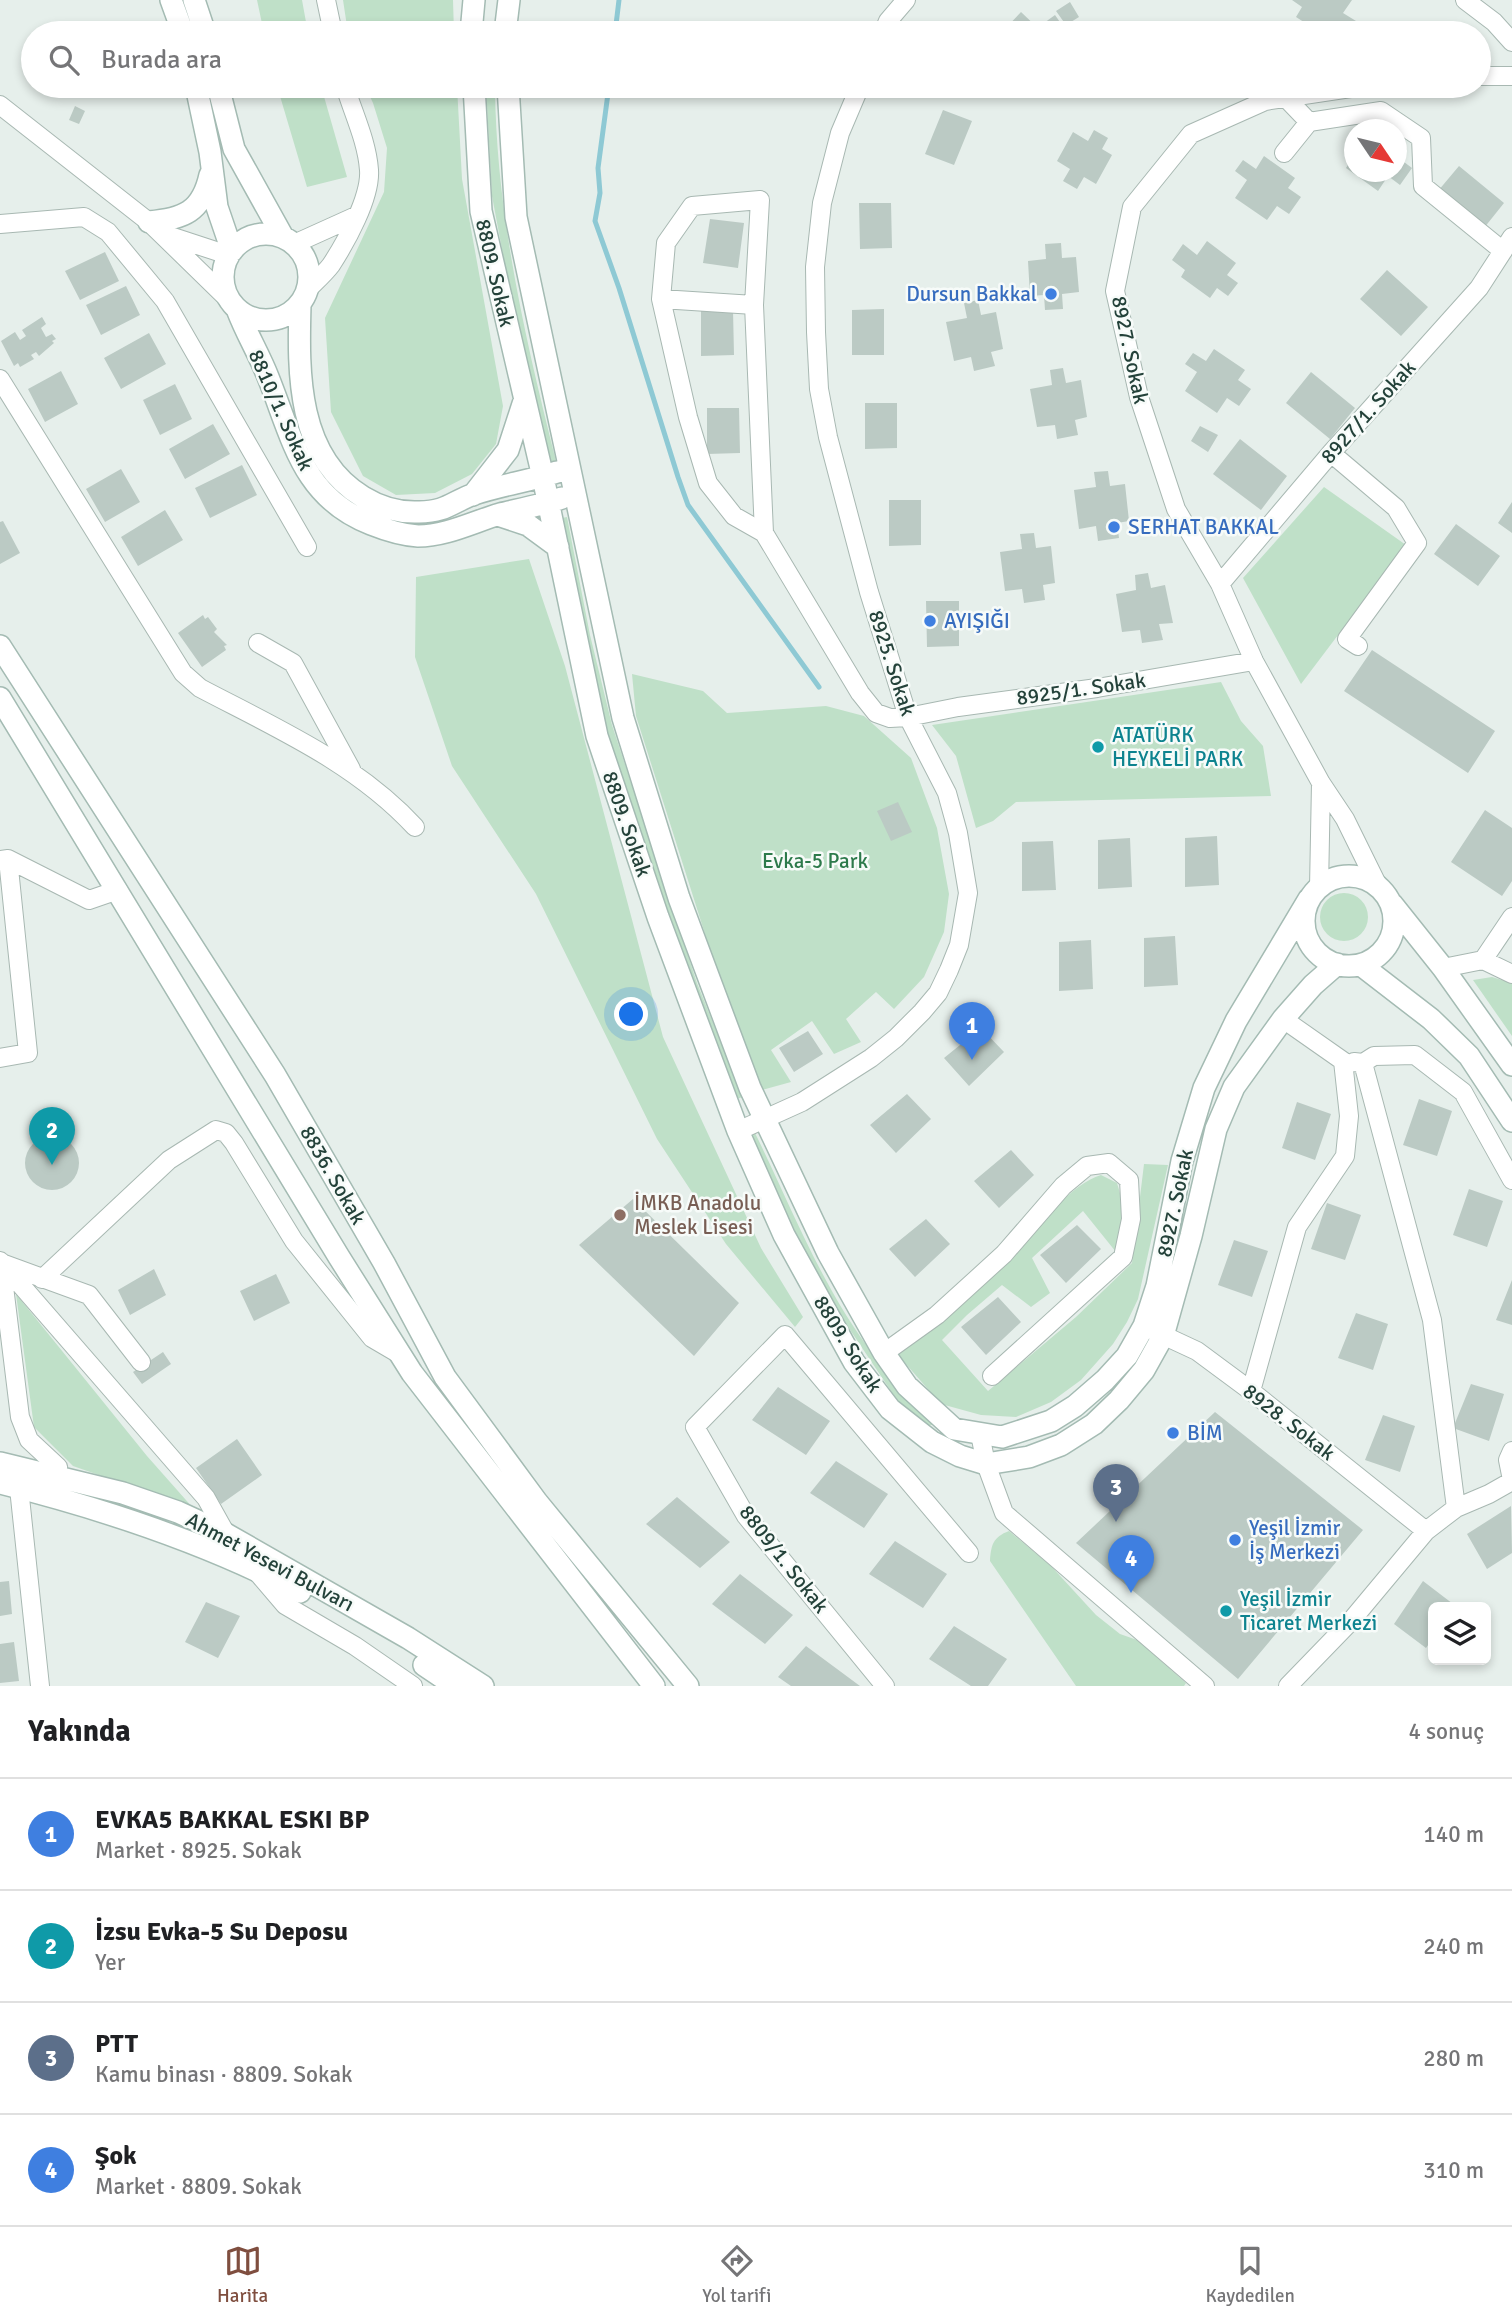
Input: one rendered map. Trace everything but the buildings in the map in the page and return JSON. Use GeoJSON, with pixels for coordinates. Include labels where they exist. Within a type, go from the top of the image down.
{"type":"FeatureCollection","features":[{"type":"Feature","properties":{"kind":"street"},"geometry":{"type":"LineString","coordinates":[[171,0],[181,21]]}},
{"type":"Feature","properties":{"kind":"street"},"geometry":{"type":"LineString","coordinates":[[194,0],[201,21]]}},
{"type":"Feature","properties":{"kind":"street"},"geometry":{"type":"LineString","coordinates":[[326,0],[330,21]]}},
{"type":"Feature","properties":{"kind":"street"},"geometry":{"type":"LineString","coordinates":[[470,21],[474,0]]}},
{"type":"Feature","properties":{"kind":"street"},"geometry":{"type":"LineString","coordinates":[[506,21],[509,0]]}},
{"type":"Feature","properties":{"kind":"street"},"geometry":{"type":"LineString","coordinates":[[888,21],[906,0]]}},
{"type":"Feature","properties":{"kind":"street"},"geometry":{"type":"LineString","coordinates":[[1465,0],[1509,32]]}},
{"type":"Feature","properties":{"kind":"street"},"geometry":{"type":"LineString","coordinates":[[1491,76],[1512,76]]}},
{"type":"Feature","properties":{"kind":"street"},"geometry":{"type":"LineString","coordinates":[[198,98],[217,207],[230,253]]}},
{"type":"Feature","properties":{"kind":"street"},"geometry":{"type":"LineString","coordinates":[[221,98],[234,149],[289,240],[306,260],[309,269],[304,297]]}},
{"type":"Feature","properties":{"kind":"street"},"geometry":{"type":"LineString","coordinates":[[0,105],[156,228],[246,316],[269,320],[291,313],[329,267],[368,191],[369,169],[363,138],[349,98]]}},
{"type":"Feature","properties":{"kind":"street","name":"8809. Sokak"},"geometry":{"type":"LineString","coordinates":[[475,98],[481,211],[549,502],[597,736],[658,917],[738,1130],[784,1235],[854,1362],[890,1409],[932,1442],[960,1456],[986,1464]]}},
{"type":"Feature","properties":{"kind":"street","name":"8809. Sokak"},"geometry":{"type":"LineString","coordinates":[[509,98],[516,217],[569,467],[623,718],[679,898],[763,1118],[828,1253],[884,1353],[907,1386],[954,1429],[980,1434]]}},
{"type":"Feature","properties":{"kind":"street","name":"8925. Sokak"},"geometry":{"type":"LineString","coordinates":[[738,1130],[802,1102],[897,1038],[938,993],[959,944],[968,893],[958,833],[947,793],[908,717],[851,526],[828,437],[819,389],[815,267],[822,203],[840,134],[855,98]]}},
{"type":"Feature","properties":{"kind":"street","name":"8927. Sokak"},"geometry":{"type":"LineString","coordinates":[[1281,98],[1265,101],[1191,134],[1132,207],[1115,291],[1139,397],[1176,509],[1220,584],[1254,661],[1321,783],[1345,819],[1378,886]]}},
{"type":"Feature","properties":{"kind":"street"},"geometry":{"type":"LineString","coordinates":[[1287,98],[1309,122]]}},
{"type":"Feature","properties":{"kind":"street"},"geometry":{"type":"LineString","coordinates":[[1284,153],[1309,122],[1381,111],[1421,138],[1423,186],[1508,244]]}},
{"type":"Feature","properties":{"kind":"street"},"geometry":{"type":"LineString","coordinates":[[156,228],[189,212],[203,199],[212,166]]}},
{"type":"Feature","properties":{"kind":"street"},"geometry":{"type":"LineString","coordinates":[[764,533],[734,516],[708,483],[688,417],[661,299],[666,243],[692,206],[760,200],[754,305],[764,533],[860,693],[876,713],[890,718],[908,717]]}},
{"type":"Feature","properties":{"kind":"street"},"geometry":{"type":"LineString","coordinates":[[233,305],[223,282],[223,273],[230,253],[250,237],[261,234],[289,240],[356,216]]}},
{"type":"Feature","properties":{"kind":"street"},"geometry":{"type":"LineString","coordinates":[[0,224],[84,217],[108,232],[165,301],[307,547]]}},
{"type":"Feature","properties":{"kind":"street"},"geometry":{"type":"LineString","coordinates":[[156,228],[230,253]]}},
{"type":"Feature","properties":{"kind":"street","name":"8927/1. Sokak"},"geometry":{"type":"LineString","coordinates":[[1220,584],[1331,453],[1479,288],[1508,244]]}},
{"type":"Feature","properties":{"kind":"street","name":"8810/1. Sokak"},"geometry":{"type":"LineString","coordinates":[[304,297],[303,399],[320,456],[348,488],[378,506],[401,512],[445,509],[472,495],[543,477],[569,467]]}},
{"type":"Feature","properties":{"kind":"street"},"geometry":{"type":"LineString","coordinates":[[661,299],[754,305]]}},
{"type":"Feature","properties":{"kind":"street","name":"8810/1. Sokak"},"geometry":{"type":"LineString","coordinates":[[233,305],[267,374],[300,461],[312,481],[332,502],[357,518],[391,532],[418,536],[448,531],[575,494]]}},
{"type":"Feature","properties":{"kind":"street"},"geometry":{"type":"LineString","coordinates":[[0,379],[183,673],[200,688],[327,754],[391,802],[415,827]]}},
{"type":"Feature","properties":{"kind":"street"},"geometry":{"type":"LineString","coordinates":[[472,495],[508,450],[524,401]]}},
{"type":"Feature","properties":{"kind":"street"},"geometry":{"type":"LineString","coordinates":[[1331,453],[1396,508],[1417,543],[1347,639],[1358,646]]}},
{"type":"Feature","properties":{"kind":"street"},"geometry":{"type":"LineString","coordinates":[[498,515],[528,525],[558,547]]}},
{"type":"Feature","properties":{"kind":"street"},"geometry":{"type":"LineString","coordinates":[[258,643],[293,663],[354,775]]}},
{"type":"Feature","properties":{"kind":"street","name":"8836. Sokak"},"geometry":{"type":"LineString","coordinates":[[0,646],[275,1075],[384,1263],[444,1377],[544,1512],[688,1686]]}},
{"type":"Feature","properties":{"kind":"street","name":"8925/1. Sokak"},"geometry":{"type":"LineString","coordinates":[[908,717],[1254,661]]}},
{"type":"Feature","properties":{"kind":"street"},"geometry":{"type":"LineString","coordinates":[[0,698],[332,1246],[401,1355],[654,1686]]}},
{"type":"Feature","properties":{"kind":"street"},"geometry":{"type":"LineString","coordinates":[[1321,783],[1314,893],[1304,920],[1309,942],[1318,954],[1337,964],[1362,965],[1386,948],[1393,934],[1395,919],[1392,904]]}},
{"type":"Feature","properties":{"kind":"street"},"geometry":{"type":"LineString","coordinates":[[4,860],[89,900],[118,890]]}},
{"type":"Feature","properties":{"kind":"street"},"geometry":{"type":"LineString","coordinates":[[0,1058],[29,1053],[4,860]]}},
{"type":"Feature","properties":{"kind":"street"},"geometry":{"type":"LineString","coordinates":[[1314,893],[1331,879],[1345,876],[1359,876],[1384,891],[1498,1042],[1512,1065]]}},
{"type":"Feature","properties":{"kind":"street","name":"8927. Sokak"},"geometry":{"type":"LineString","coordinates":[[980,1434],[1002,1437],[1051,1421],[1075,1406],[1127,1356],[1144,1325],[1157,1286],[1182,1161],[1204,1088],[1236,1021],[1314,893]]}},
{"type":"Feature","properties":{"kind":"street"},"geometry":{"type":"LineString","coordinates":[[1483,960],[1512,917]]}},
{"type":"Feature","properties":{"kind":"street"},"geometry":{"type":"LineString","coordinates":[[1443,968],[1483,960],[1512,974]]}},
{"type":"Feature","properties":{"kind":"street","name":"8927. Sokak"},"geometry":{"type":"LineString","coordinates":[[986,1464],[1028,1457],[1061,1445],[1094,1424],[1119,1401],[1144,1370],[1163,1336],[1191,1236],[1216,1129],[1234,1087],[1283,1019],[1313,985],[1337,964]]}},
{"type":"Feature","properties":{"kind":"street"},"geometry":{"type":"LineString","coordinates":[[1362,965],[1431,1019],[1469,1056],[1512,1121]]}},
{"type":"Feature","properties":{"kind":"street"},"geometry":{"type":"LineString","coordinates":[[1283,1019],[1343,1061],[1363,1063],[1374,1056],[1415,1055],[1463,1092],[1512,1180]]}},
{"type":"Feature","properties":{"kind":"street"},"geometry":{"type":"LineString","coordinates":[[1251,1391],[1297,1227],[1345,1156],[1349,1116],[1343,1061]]}},
{"type":"Feature","properties":{"kind":"street"},"geometry":{"type":"LineString","coordinates":[[1363,1063],[1432,1320],[1456,1508]]}},
{"type":"Feature","properties":{"kind":"street"},"geometry":{"type":"LineString","coordinates":[[42,1279],[169,1160],[216,1130],[226,1133],[234,1143],[294,1241],[372,1338],[401,1355]]}},
{"type":"Feature","properties":{"kind":"street"},"geometry":{"type":"LineString","coordinates":[[884,1353],[937,1315],[1004,1254],[1063,1186],[1087,1167],[1109,1163],[1129,1180],[1131,1219],[1124,1257],[992,1376]]}},
{"type":"Feature","properties":{"kind":"street"},"geometry":{"type":"LineString","coordinates":[[1,1262],[89,1295],[141,1362]]}},
{"type":"Feature","properties":{"kind":"street"},"geometry":{"type":"LineString","coordinates":[[1,1262],[20,1417],[29,1440],[58,1467],[49,1485]]}},
{"type":"Feature","properties":{"kind":"street"},"geometry":{"type":"LineString","coordinates":[[1,1262],[205,1499],[226,1534]]}},
{"type":"Feature","properties":{"kind":"street","name":"8928. Sokak"},"geometry":{"type":"LineString","coordinates":[[1144,1325],[1197,1351],[1426,1531]]}},
{"type":"Feature","properties":{"kind":"street","name":"8809/1. Sokak"},"geometry":{"type":"LineString","coordinates":[[885,1686],[746,1516],[695,1427],[785,1335],[969,1553]]}},
{"type":"Feature","properties":{"kind":"street"},"geometry":{"type":"LineString","coordinates":[[980,1434],[986,1464],[1004,1513],[1205,1686]]}},
{"type":"Feature","properties":{"kind":"street"},"geometry":{"type":"LineString","coordinates":[[1288,1686],[1350,1622],[1426,1531],[1456,1508],[1489,1494],[1512,1480],[1508,1460],[1512,1451]]}},
{"type":"Feature","properties":{"kind":"street","name":"Ahmet Yesevi Bulvarı"},"geometry":{"type":"LineString","coordinates":[[0,1463],[49,1485],[123,1493],[178,1512],[226,1534],[408,1638],[483,1686]]}},
{"type":"Feature","properties":{"kind":"street"},"geometry":{"type":"LineString","coordinates":[[40,1686],[10,1486],[49,1485],[251,1566],[354,1620],[455,1686]]}},
{"type":"Feature","properties":{"kind":"street"},"geometry":{"type":"LineString","coordinates":[[251,1566],[285,1605],[355,1646],[413,1686]]}},
{"type":"Feature","properties":{"kind":"green space"},"geometry":{"type":"Polygon","coordinates":[[[257,0],[302,0],[306,21],[261,21],[257,0]]]}},
{"type":"Feature","properties":{"kind":"green space"},"geometry":{"type":"Polygon","coordinates":[[[343,0],[453,0],[454,21],[346,21],[343,0]]]}},
{"type":"Feature","properties":{"kind":"green space"},"geometry":{"type":"Polygon","coordinates":[[[281,98],[324,98],[347,177],[307,187],[281,98]]]}},
{"type":"Feature","properties":{"kind":"green space"},"geometry":{"type":"Polygon","coordinates":[[[371,98],[458,98],[462,179],[503,406],[496,444],[472,474],[435,493],[396,495],[363,476],[331,412],[325,318],[384,192],[387,148],[371,98]]]}},
{"type":"Feature","properties":{"kind":"green space"},"geometry":{"type":"Polygon","coordinates":[[[487,98],[496,98],[501,181],[514,275],[556,461],[551,463],[513,308],[492,196],[487,98]]]}},
{"type":"Feature","properties":{"kind":"green space"},"geometry":{"type":"Polygon","coordinates":[[[1324,487],[1406,545],[1301,684],[1243,578],[1324,487]]]}},
{"type":"Feature","properties":{"kind":"green space"},"geometry":{"type":"Polygon","coordinates":[[[567,517],[590,635],[612,725],[697,983],[743,1097],[736,1099],[685,973],[603,722],[562,518],[567,517]]]}},
{"type":"Feature","properties":{"kind":"green space"},"geometry":{"type":"Polygon","coordinates":[[[529,559],[565,666],[663,1037],[761,1248],[803,1317],[795,1327],[726,1244],[657,1139],[536,894],[452,766],[415,657],[416,577],[529,559]]]}},
{"type":"Feature","properties":{"kind":"green space","name":"Evka-5 Park"},"geometry":{"type":"Polygon","coordinates":[[[632,674],[703,691],[727,713],[826,706],[864,716],[911,758],[937,828],[949,894],[944,932],[924,977],[894,1009],[876,992],[846,1019],[861,1042],[834,1054],[812,1021],[771,1050],[791,1082],[762,1090],[724,994],[636,716],[632,674]]]}},
{"type":"Feature","properties":{"kind":"green space"},"geometry":{"type":"Polygon","coordinates":[[[1221,682],[1241,721],[1263,746],[1271,796],[1016,802],[993,821],[976,828],[956,756],[932,725],[1221,682]]]}},
{"type":"Feature","properties":{"kind":"green space"},"geometry":{"type":"Polygon","coordinates":[[[1344,893],[1353,894],[1361,900],[1367,908],[1367,926],[1361,934],[1353,940],[1344,941],[1335,940],[1327,934],[1321,926],[1320,917],[1321,908],[1327,900],[1335,894],[1344,893]]]}},
{"type":"Feature","properties":{"kind":"green space"},"geometry":{"type":"Polygon","coordinates":[[[1492,977],[1512,983],[1512,1036],[1473,980],[1492,977]]]}},
{"type":"Feature","properties":{"kind":"green space"},"geometry":{"type":"Polygon","coordinates":[[[755,1133],[810,1249],[841,1306],[877,1359],[931,1419],[932,1425],[925,1425],[901,1406],[820,1285],[750,1135],[755,1133]]]}},
{"type":"Feature","properties":{"kind":"green space"},"geometry":{"type":"Polygon","coordinates":[[[1144,1164],[1168,1165],[1138,1299],[1113,1344],[1081,1380],[1051,1402],[1016,1417],[981,1415],[941,1404],[898,1355],[1003,1263],[1075,1190],[1101,1175],[1117,1183],[1125,1210],[1116,1252],[1083,1211],[1032,1258],[1050,1293],[1031,1307],[1002,1285],[942,1340],[988,1391],[1076,1317],[1132,1263],[1144,1164]]]}},
{"type":"Feature","properties":{"kind":"green space"},"geometry":{"type":"Polygon","coordinates":[[[16,1294],[147,1456],[193,1508],[73,1466],[34,1427],[16,1294]]]}},
{"type":"Feature","properties":{"kind":"green space"},"geometry":{"type":"Polygon","coordinates":[[[1009,1531],[1051,1566],[1096,1615],[1120,1634],[1137,1640],[1186,1683],[1184,1686],[1076,1686],[990,1561],[994,1542],[1009,1531]]]}},
{"type":"Feature","properties":{"kind":"waterway"},"geometry":{"type":"LineString","coordinates":[[616,21],[619,0]]}},
{"type":"Feature","properties":{"kind":"waterway"},"geometry":{"type":"LineString","coordinates":[[607,98],[598,168],[600,193],[595,221],[688,505],[819,687]]}},
{"type":"Feature","properties":{"kind":"place","name":"Dursun Bakkal"},"geometry":{"type":"Point","coordinates":[1051,294]}},
{"type":"Feature","properties":{"kind":"place","name":"SERHAT BAKKAL"},"geometry":{"type":"Point","coordinates":[1114,527]}},
{"type":"Feature","properties":{"kind":"place","name":"AYIŞIĞI"},"geometry":{"type":"Point","coordinates":[930,621]}},
{"type":"Feature","properties":{"kind":"place","name":"ATATÜRK HEYKELİ PARK"},"geometry":{"type":"Point","coordinates":[1098,747]}},
{"type":"Feature","properties":{"kind":"place","name":"EVKA5 BAKKAL ESKI BP"},"geometry":{"type":"Point","coordinates":[972,1060]}},
{"type":"Feature","properties":{"kind":"place","name":"İzsu Evka-5 Su Deposu"},"geometry":{"type":"Point","coordinates":[52,1165]}},
{"type":"Feature","properties":{"kind":"place","name":"İMKB Anadolu Meslek Lisesi"},"geometry":{"type":"Point","coordinates":[620,1215]}},
{"type":"Feature","properties":{"kind":"place","name":"BİM"},"geometry":{"type":"Point","coordinates":[1173,1433]}},
{"type":"Feature","properties":{"kind":"place","name":"PTT"},"geometry":{"type":"Point","coordinates":[1116,1522]}},
{"type":"Feature","properties":{"kind":"place","name":"Yeşil İzmir İş Merkezi"},"geometry":{"type":"Point","coordinates":[1235,1540]}},
{"type":"Feature","properties":{"kind":"place","name":"Şok"},"geometry":{"type":"Point","coordinates":[1131,1593]}},
{"type":"Feature","properties":{"kind":"place","name":"Yeşil İzmir Ticaret Merkezi"},"geometry":{"type":"Point","coordinates":[1226,1611]}}]}
